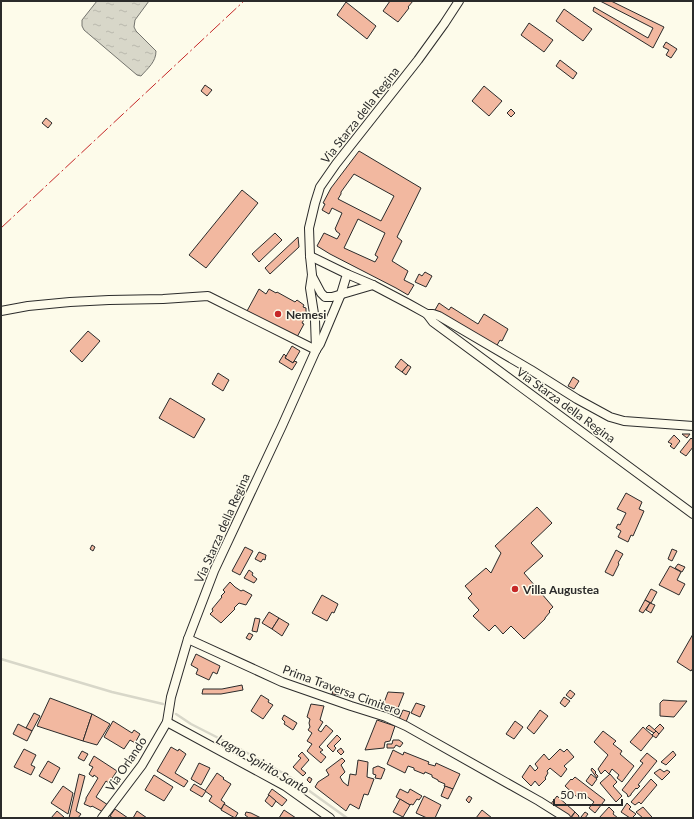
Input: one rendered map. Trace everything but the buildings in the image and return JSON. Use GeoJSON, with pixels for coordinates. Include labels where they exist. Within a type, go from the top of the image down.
{"type":"FeatureCollection","features":[{"type":"Feature","properties":{"kind":"street","name":"Via Starza della Regina"},"geometry":{"type":"LineString","coordinates":[[316,350],[315,320],[310,288],[312,276],[309,228],[314,203],[320,187],[336,164],[418,60],[459,1]]}},
{"type":"Feature","properties":{"kind":"street","name":"Via Starza della Regina"},"geometry":{"type":"LineString","coordinates":[[310,256],[373,285],[427,314],[439,316],[577,399],[610,417],[624,421],[693,426]]}},
{"type":"Feature","properties":{"kind":"street","name":"Via Starza della Regina"},"geometry":{"type":"LineString","coordinates":[[167,722],[171,697],[188,639],[214,571],[320,344],[341,294],[347,274]]}},
{"type":"Feature","properties":{"kind":"street","name":"Via Starza della Regina"},"geometry":{"type":"LineString","coordinates":[[312,276],[321,293],[325,297],[332,297],[373,285]]}},
{"type":"Feature","properties":{"kind":"street"},"geometry":{"type":"LineString","coordinates":[[1,311],[28,306],[70,302],[208,296],[316,350]]}},
{"type":"Feature","properties":{"kind":"street","name":"Via Starza della Regina"},"geometry":{"type":"LineString","coordinates":[[427,314],[430,320],[439,327],[693,514]]}},
{"type":"Feature","properties":{"kind":"street","name":"Prima Traversa Cimitero"},"geometry":{"type":"LineString","coordinates":[[188,639],[282,682],[400,723],[566,818]]}},
{"type":"Feature","properties":{"kind":"street"},"geometry":{"type":"LineString","coordinates":[[167,722],[285,786],[330,818]]}},
{"type":"Feature","properties":{"kind":"street","name":"Via Orlando"},"geometry":{"type":"LineString","coordinates":[[102,818],[142,765],[167,722]]}},
{"type":"Feature","properties":{"kind":"water"},"geometry":{"type":"Polygon","coordinates":[[[97,1],[149,1],[135,20],[134,27],[136,31],[156,51],[156,55],[151,65],[141,76],[137,75],[84,30],[82,20],[97,1]]]}},
{"type":"Feature","properties":{"kind":"waterway","name":"Lagno Spirito Santo"},"geometry":{"type":"LineString","coordinates":[[1,659],[112,692],[163,704]]}},
{"type":"Feature","properties":{"kind":"waterway","name":"Lagno Spirito Santo"},"geometry":{"type":"LineString","coordinates":[[176,714],[191,724],[290,777],[347,818]]}},
{"type":"Feature","properties":{"kind":"power"},"geometry":{"type":"LineString","coordinates":[[1,228],[244,1]]}},
{"type":"Feature","properties":{"kind":"place","name":"Nemesi"},"geometry":{"type":"Point","coordinates":[278,314]}},
{"type":"Feature","properties":{"kind":"place","name":"Villa Augustea"},"geometry":{"type":"Point","coordinates":[515,589]}}]}
